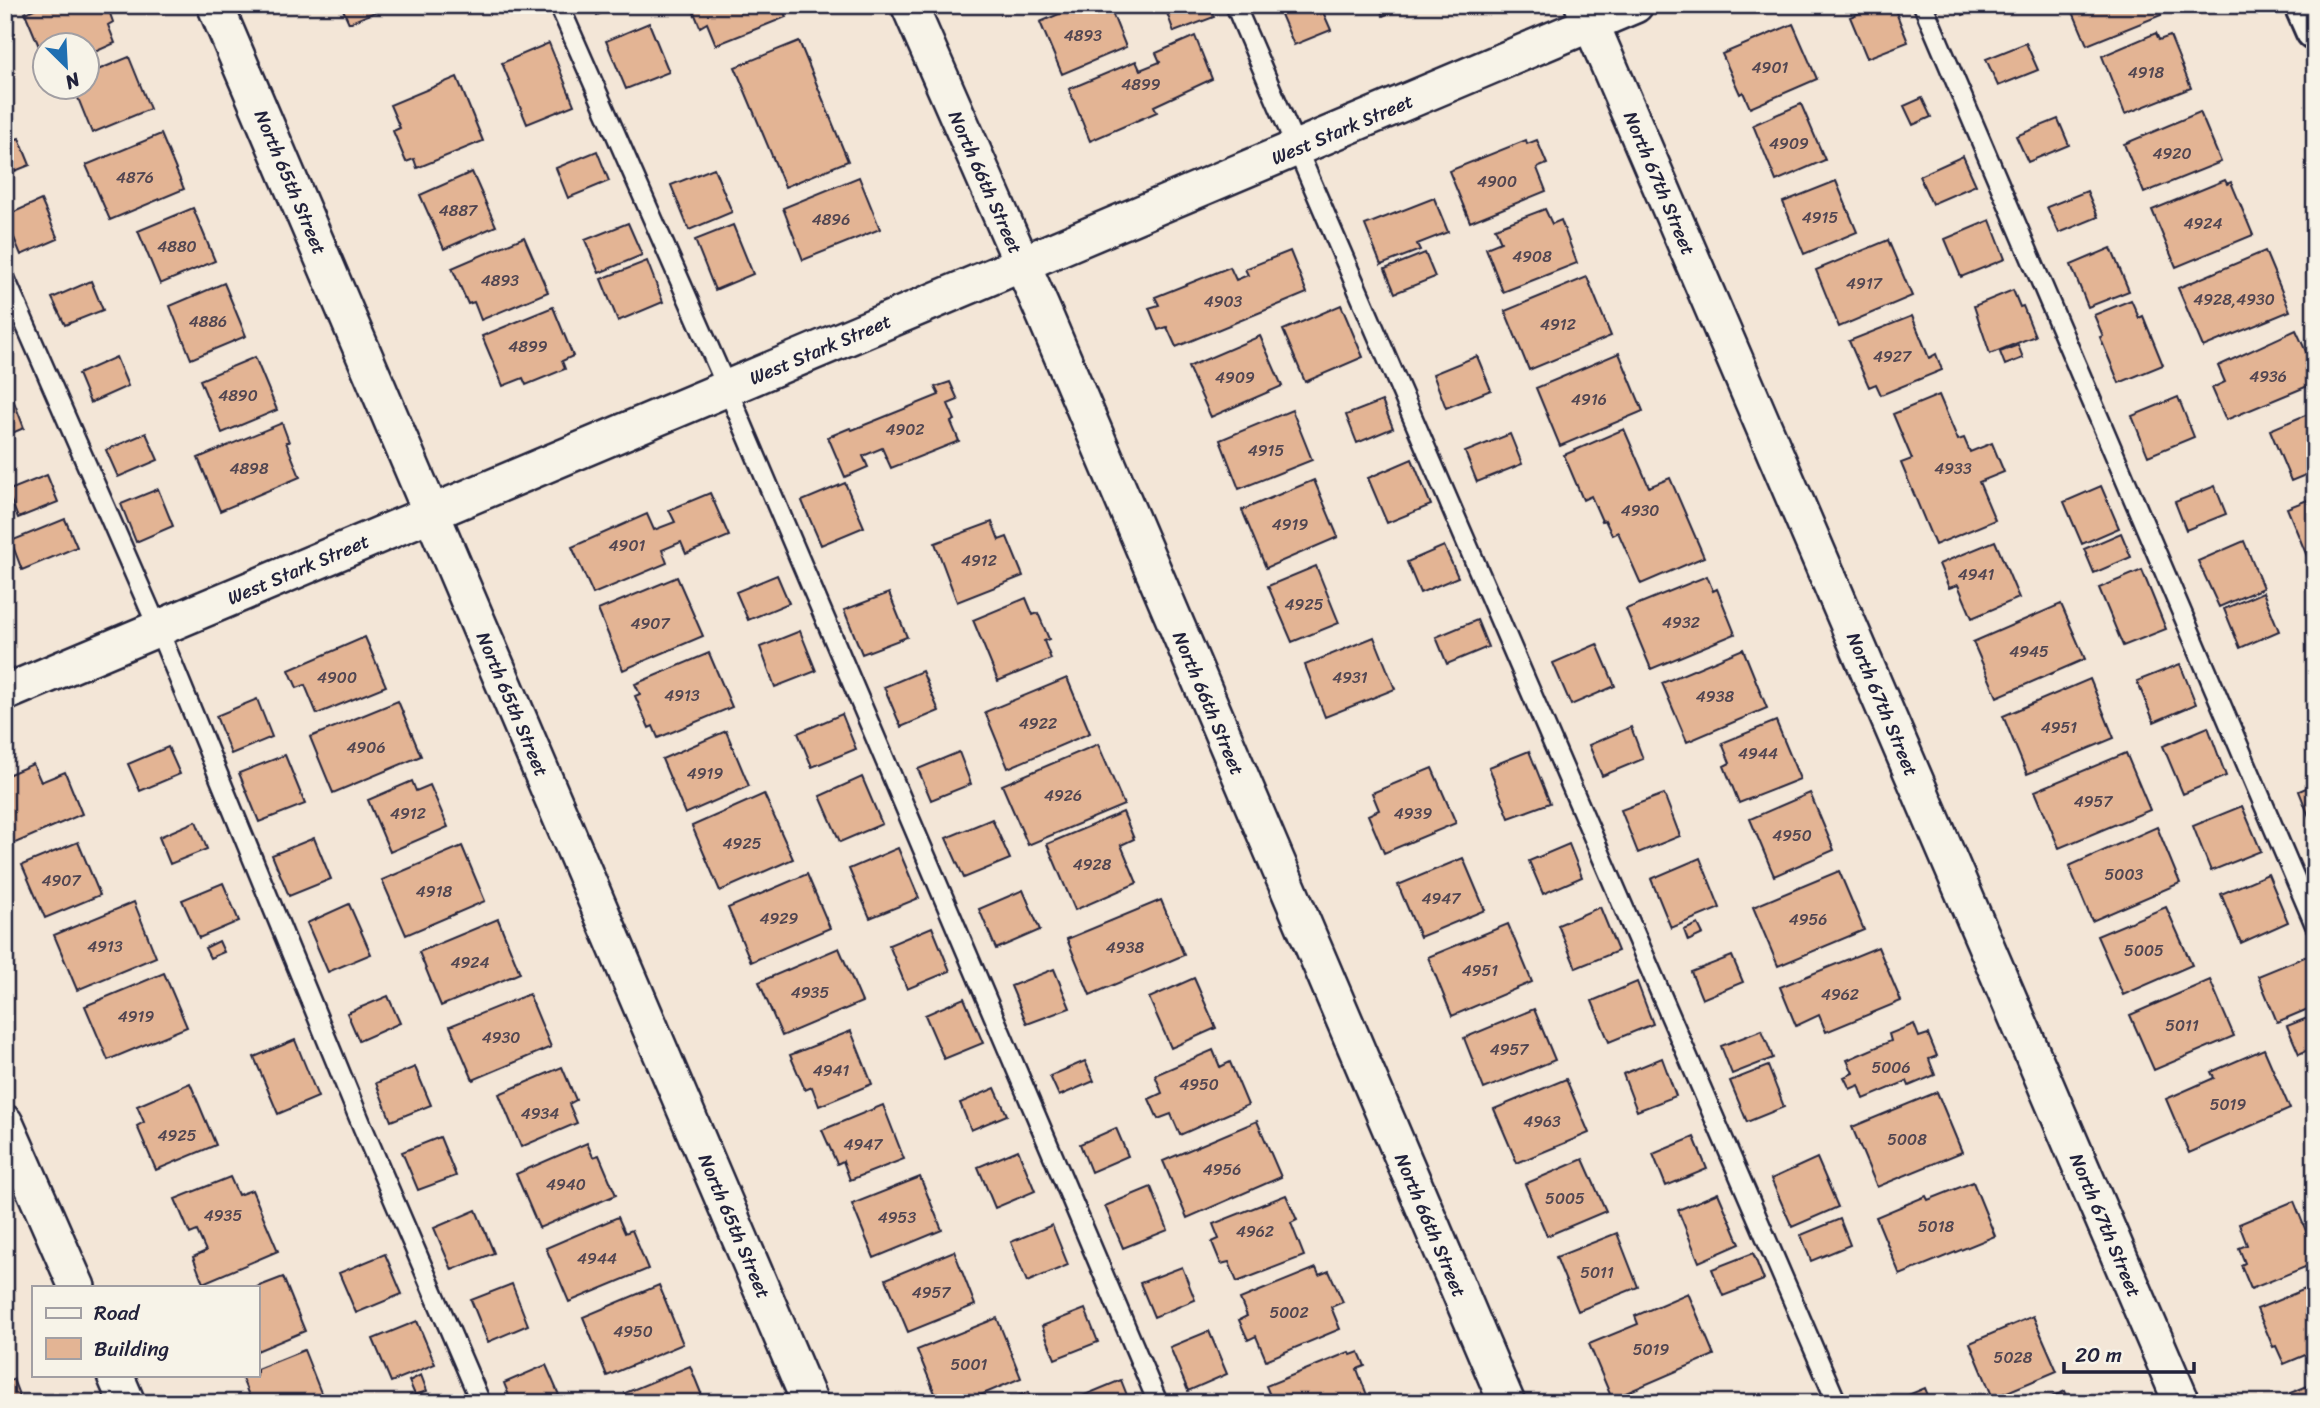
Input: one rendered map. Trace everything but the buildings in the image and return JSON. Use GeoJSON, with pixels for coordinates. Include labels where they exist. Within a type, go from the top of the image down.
{"type":"FeatureCollection","features":[{"type":"Feature","properties":{"kind":"street","name":"North 65th Street"},"geometry":{"type":"LineString","coordinates":[[215,5],[810,1403]]}},
{"type":"Feature","properties":{"kind":"street","name":"North 66th Street"},"geometry":{"type":"LineString","coordinates":[[909,5],[1507,1403]]}},
{"type":"Feature","properties":{"kind":"street","name":"West Stark Street"},"geometry":{"type":"LineString","coordinates":[[5,693],[1297,148],[1587,15],[1635,5]]}},
{"type":"Feature","properties":{"kind":"street"},"geometry":{"type":"LineString","coordinates":[[2304,5],[2315,30]]}},
{"type":"Feature","properties":{"kind":"street","name":"North 67th Street"},"geometry":{"type":"LineString","coordinates":[[1587,15],[2182,1403]]}},
{"type":"Feature","properties":{"kind":"street"},"geometry":{"type":"LineString","coordinates":[[5,1122],[77,1286]]}},
{"type":"Feature","properties":{"kind":"street"},"geometry":{"type":"LineString","coordinates":[[115,1376],[127,1403]]}},
{"type":"Feature","properties":{"kind":"lane"},"geometry":{"type":"LineString","coordinates":[[559,5],[727,388],[1158,1403]]}},
{"type":"Feature","properties":{"kind":"lane"},"geometry":{"type":"LineString","coordinates":[[1235,5],[1837,1403]]}},
{"type":"Feature","properties":{"kind":"lane"},"geometry":{"type":"LineString","coordinates":[[1923,5],[2315,925]]}},
{"type":"Feature","properties":{"kind":"lane"},"geometry":{"type":"LineString","coordinates":[[5,278],[158,628],[369,1140],[481,1403]]}}]}
